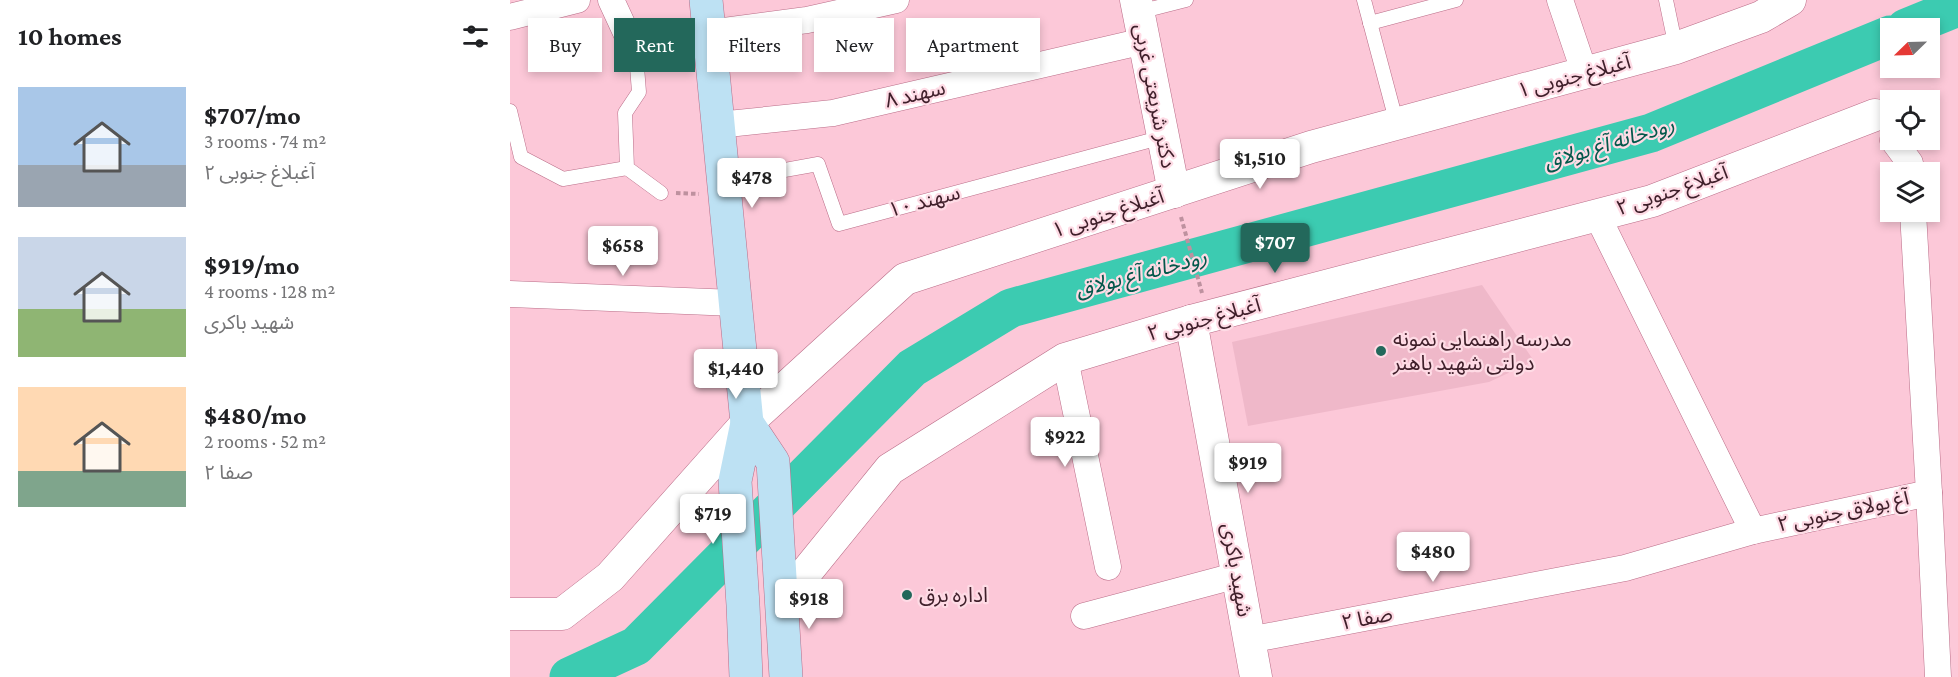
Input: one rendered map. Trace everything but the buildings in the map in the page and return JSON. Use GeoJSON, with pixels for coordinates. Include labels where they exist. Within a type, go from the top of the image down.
{"type":"FeatureCollection","features":[{"type":"Feature","properties":{"kind":"main road"},"geometry":{"type":"LineString","coordinates":[[705,0],[707,18]]}},
{"type":"Feature","properties":{"kind":"main road"},"geometry":{"type":"LineString","coordinates":[[712,72],[747,423],[735,482],[743,605],[741,674]]}},
{"type":"Feature","properties":{"kind":"main road"},"geometry":{"type":"LineString","coordinates":[[747,423],[773,462],[785,673]]}},
{"type":"Feature","properties":{"kind":"street"},"geometry":{"type":"LineString","coordinates":[[510,17],[577,0]]}},
{"type":"Feature","properties":{"kind":"street"},"geometry":{"type":"LineString","coordinates":[[611,0],[619,18]]}},
{"type":"Feature","properties":{"kind":"street"},"geometry":{"type":"LineString","coordinates":[[802,21],[896,0]]}},
{"type":"Feature","properties":{"kind":"street"},"geometry":{"type":"LineString","coordinates":[[1560,0],[1585,74]]}},
{"type":"Feature","properties":{"kind":"street","name":"آغبلاغ جنوبی ۱"},"geometry":{"type":"LineString","coordinates":[[510,614],[562,614],[610,577],[747,423],[905,279],[1311,147],[1676,48],[1761,16],[1790,0]]}},
{"type":"Feature","properties":{"kind":"street","name":"سهند ۸"},"geometry":{"type":"LineString","coordinates":[[717,125],[833,113],[1140,17]]}},
{"type":"Feature","properties":{"kind":"street","name":"دکتر شریعتی غربی"},"geometry":{"type":"LineString","coordinates":[[1140,17],[1174,192]]}},
{"type":"Feature","properties":{"kind":"street","name":"آغبلاغ جنوبی ۲"},"geometry":{"type":"LineString","coordinates":[[781,594],[890,469],[1065,359],[1200,319],[1652,201],[1880,126]]}},
{"type":"Feature","properties":{"kind":"street"},"geometry":{"type":"LineString","coordinates":[[1597,215],[1753,531]]}},
{"type":"Feature","properties":{"kind":"street","name":"آغ بولاق جنوبی ۲"},"geometry":{"type":"LineString","coordinates":[[1625,568],[1753,531],[1929,493],[1914,222]]}},
{"type":"Feature","properties":{"kind":"street"},"geometry":{"type":"LineString","coordinates":[[510,294],[735,303]]}},
{"type":"Feature","properties":{"kind":"street","name":"شهید باکری"},"geometry":{"type":"LineString","coordinates":[[1200,319],[1238,575],[1256,677]]}},
{"type":"Feature","properties":{"kind":"street"},"geometry":{"type":"LineString","coordinates":[[1065,359],[1108,567]]}},
{"type":"Feature","properties":{"kind":"street"},"geometry":{"type":"LineString","coordinates":[[1929,493],[1938,677]]}},
{"type":"Feature","properties":{"kind":"street","name":"صفا ۲"},"geometry":{"type":"LineString","coordinates":[[1250,640],[1625,568]]}},
{"type":"Feature","properties":{"kind":"street"},"geometry":{"type":"LineString","coordinates":[[1084,616],[1238,575]]}},
{"type":"Feature","properties":{"kind":"street"},"geometry":{"type":"LineString","coordinates":[[741,674],[785,673]]}},
{"type":"Feature","properties":{"kind":"lane"},"geometry":{"type":"LineString","coordinates":[[1140,17],[1186,0]]}},
{"type":"Feature","properties":{"kind":"lane"},"geometry":{"type":"LineString","coordinates":[[1364,0],[1397,124]]}},
{"type":"Feature","properties":{"kind":"lane"},"geometry":{"type":"LineString","coordinates":[[1370,24],[1456,0]]}},
{"type":"Feature","properties":{"kind":"lane"},"geometry":{"type":"LineString","coordinates":[[1666,0],[1676,48]]}},
{"type":"Feature","properties":{"kind":"lane"},"geometry":{"type":"LineString","coordinates":[[627,168],[625,113],[639,92],[637,72]]}},
{"type":"Feature","properties":{"kind":"lane"},"geometry":{"type":"LineString","coordinates":[[510,111],[521,157],[563,180],[627,168],[661,193]]}},
{"type":"Feature","properties":{"kind":"lane","name":"سهند ۱۰"},"geometry":{"type":"LineString","coordinates":[[724,188],[818,164],[839,224],[1163,137]]}},
{"type":"Feature","properties":{"kind":"path"},"geometry":{"type":"LineString","coordinates":[[661,193],[724,188]]}},
{"type":"Feature","properties":{"kind":"path"},"geometry":{"type":"LineString","coordinates":[[1174,192],[1200,319]]}},
{"type":"Feature","properties":{"kind":"shaded area","name":"مدرسه راهنمایی نمونه دولتی شهید باهنر"},"geometry":{"type":"Polygon","coordinates":[[[1482,285],[1534,361],[1489,382],[1248,426],[1232,342],[1482,285]]]}},
{"type":"Feature","properties":{"kind":"waterway","name":"رودخانه آغ بولاق"},"geometry":{"type":"LineString","coordinates":[[1931,18],[1958,7]]}},
{"type":"Feature","properties":{"kind":"waterway","name":"رودخانه آغ بولاق"},"geometry":{"type":"LineString","coordinates":[[569,677],[636,646],[912,368],[1011,308],[1651,133],[1880,39]]}},
{"type":"Feature","properties":{"kind":"place","name":"مدرسه راهنمایی نمونه دولتی شهید باهنر"},"geometry":{"type":"Point","coordinates":[1381,351]}},
{"type":"Feature","properties":{"kind":"place","name":"اداره برق"},"geometry":{"type":"Point","coordinates":[907,595]}}]}
